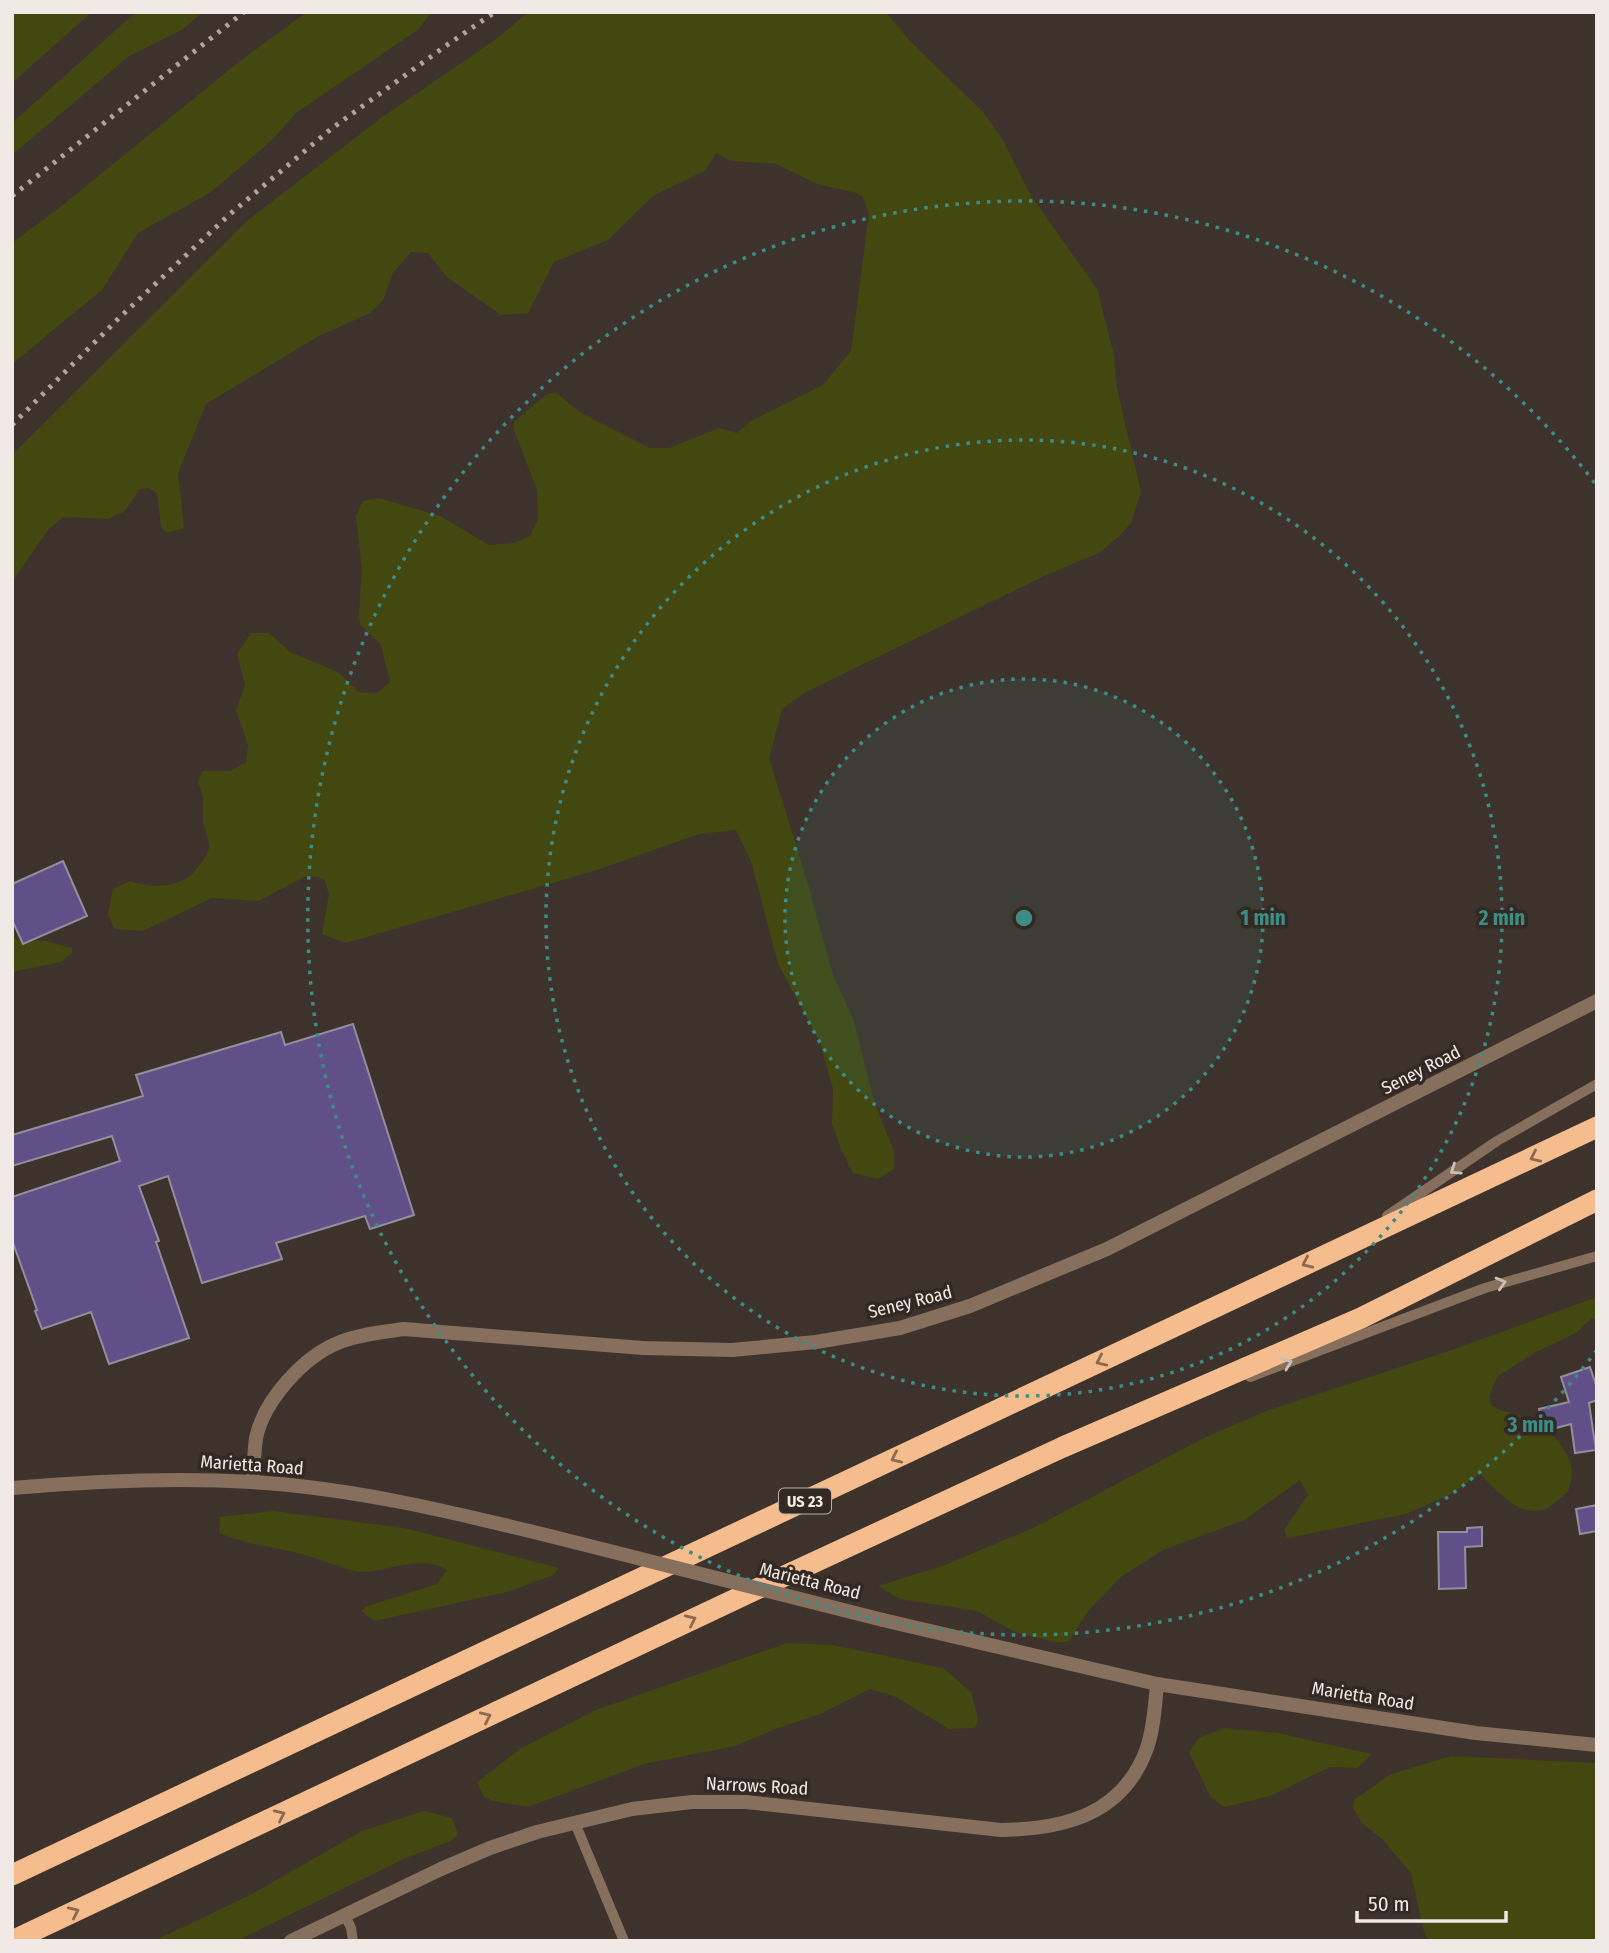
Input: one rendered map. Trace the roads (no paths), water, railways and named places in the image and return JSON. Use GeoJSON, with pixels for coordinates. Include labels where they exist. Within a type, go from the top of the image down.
{"type":"FeatureCollection","features":[{"type":"Feature","properties":{"kind":"highway","name":"US 23"},"geometry":{"type":"LineString","coordinates":[[12,1875],[1597,1127]]}},
{"type":"Feature","properties":{"kind":"highway"},"geometry":{"type":"LineString","coordinates":[[12,1941],[1063,1447],[1361,1318],[1597,1200]]}},
{"type":"Feature","properties":{"kind":"street","name":"Seney Road"},"geometry":{"type":"LineString","coordinates":[[253,1482],[257,1436],[270,1405],[290,1376],[339,1342],[404,1329],[643,1348],[732,1350],[816,1342],[900,1328],[970,1306],[1107,1249],[1597,1001]]}},
{"type":"Feature","properties":{"kind":"street","name":"Marietta Road"},"geometry":{"type":"LineString","coordinates":[[12,1488],[170,1479],[253,1482],[341,1492],[437,1509],[1157,1684],[1476,1732],[1597,1745]]}},
{"type":"Feature","properties":{"kind":"street","name":"Narrows Road"},"geometry":{"type":"LineString","coordinates":[[291,1941],[441,1868],[490,1848],[537,1832],[632,1809],[692,1802],[746,1802],[1001,1830],[1037,1829],[1061,1824],[1104,1805],[1122,1790],[1146,1749],[1153,1725],[1157,1684]]}},
{"type":"Feature","properties":{"kind":"lane"},"geometry":{"type":"LineString","coordinates":[[1346,1245],[1497,1141],[1597,1084]]}},
{"type":"Feature","properties":{"kind":"lane"},"geometry":{"type":"LineString","coordinates":[[1063,1447],[1485,1288],[1597,1256]]}},
{"type":"Feature","properties":{"kind":"lane"},"geometry":{"type":"LineString","coordinates":[[575,1823],[624,1941]]}},
{"type":"Feature","properties":{"kind":"lane"},"geometry":{"type":"LineString","coordinates":[[345,1915],[353,1941]]}},
{"type":"Feature","properties":{"kind":"railway"},"geometry":{"type":"LineString","coordinates":[[12,196],[244,12]]}},
{"type":"Feature","properties":{"kind":"railway"},"geometry":{"type":"LineString","coordinates":[[12,425],[119,318],[230,214],[331,129],[495,12]]}}]}
